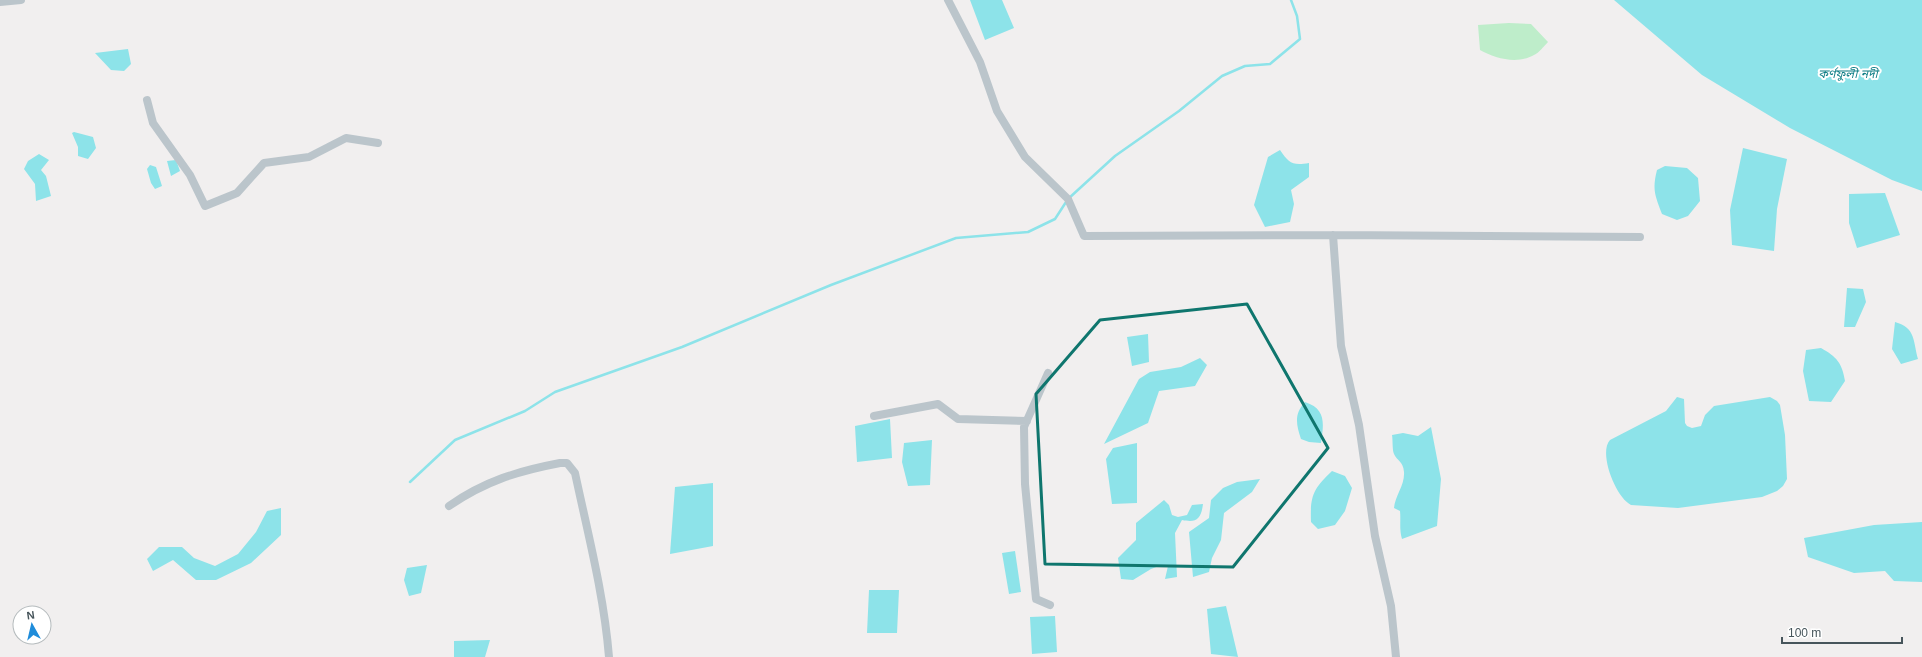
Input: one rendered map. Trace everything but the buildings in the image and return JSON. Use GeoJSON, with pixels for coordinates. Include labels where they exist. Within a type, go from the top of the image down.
{"type":"FeatureCollection","features":[{"type":"Feature","properties":{"kind":"street"},"geometry":{"type":"LineString","coordinates":[[0,2],[21,0]]}},
{"type":"Feature","properties":{"kind":"street"},"geometry":{"type":"LineString","coordinates":[[948,0],[980,62],[997,111],[1026,157],[1068,199],[1084,236],[1333,235],[1640,237]]}},
{"type":"Feature","properties":{"kind":"street"},"geometry":{"type":"LineString","coordinates":[[147,100],[153,123],[190,175],[205,206],[237,193],[264,163],[309,157],[346,138],[378,143]]}},
{"type":"Feature","properties":{"kind":"street"},"geometry":{"type":"LineString","coordinates":[[1333,235],[1341,346],[1359,425],[1376,536],[1391,606],[1396,657]]}},
{"type":"Feature","properties":{"kind":"street"},"geometry":{"type":"LineString","coordinates":[[1048,373],[1024,427],[1025,484],[1036,599],[1050,605]]}},
{"type":"Feature","properties":{"kind":"street"},"geometry":{"type":"LineString","coordinates":[[874,416],[938,404],[958,419],[1027,421]]}},
{"type":"Feature","properties":{"kind":"street"},"geometry":{"type":"LineString","coordinates":[[449,506],[470,492],[509,474],[560,462],[567,464],[575,474],[592,550],[607,629],[609,657]]}},
{"type":"Feature","properties":{"kind":"highlighted area"},"geometry":{"type":"Polygon","coordinates":[[[1247,304],[1328,448],[1233,567],[1045,564],[1036,394],[1100,320],[1247,304]]]}},
{"type":"Feature","properties":{"kind":"green space"},"geometry":{"type":"Polygon","coordinates":[[[1509,23],[1531,24],[1548,42],[1536,54],[1520,60],[1499,58],[1480,50],[1478,25],[1509,23]]]}},
{"type":"Feature","properties":{"kind":"water"},"geometry":{"type":"Polygon","coordinates":[[[970,0],[1002,0],[1014,28],[985,40],[970,0]]]}},
{"type":"Feature","properties":{"kind":"water","name":"কর্ণফুলী নদী"},"geometry":{"type":"Polygon","coordinates":[[[1614,0],[1922,0],[1922,191],[1892,180],[1790,128],[1702,75],[1614,0]]]}},
{"type":"Feature","properties":{"kind":"water"},"geometry":{"type":"Polygon","coordinates":[[[128,49],[131,64],[124,71],[111,70],[95,53],[128,49]]]}},
{"type":"Feature","properties":{"kind":"water"},"geometry":{"type":"Polygon","coordinates":[[[74,132],[93,137],[96,148],[88,159],[78,156],[78,147],[72,133],[74,132]]]}},
{"type":"Feature","properties":{"kind":"water"},"geometry":{"type":"Polygon","coordinates":[[[1743,148],[1787,159],[1777,209],[1774,251],[1732,245],[1730,210],[1743,148]]]}},
{"type":"Feature","properties":{"kind":"water"},"geometry":{"type":"Polygon","coordinates":[[[1280,150],[1289,161],[1295,164],[1309,163],[1309,177],[1291,190],[1294,204],[1290,222],[1265,227],[1254,205],[1268,157],[1280,150]]]}},
{"type":"Feature","properties":{"kind":"water"},"geometry":{"type":"Polygon","coordinates":[[[39,154],[49,160],[41,170],[46,176],[51,196],[36,201],[35,184],[24,169],[28,161],[39,154]]]}},
{"type":"Feature","properties":{"kind":"water"},"geometry":{"type":"Polygon","coordinates":[[[176,160],[180,171],[171,176],[167,161],[176,160]]]}},
{"type":"Feature","properties":{"kind":"water"},"geometry":{"type":"Polygon","coordinates":[[[150,165],[156,167],[162,186],[155,189],[151,183],[147,169],[150,165]]]}},
{"type":"Feature","properties":{"kind":"water"},"geometry":{"type":"Polygon","coordinates":[[[1665,166],[1687,168],[1698,178],[1700,201],[1688,216],[1677,220],[1662,214],[1656,197],[1655,183],[1657,170],[1665,166]]]}},
{"type":"Feature","properties":{"kind":"water"},"geometry":{"type":"Polygon","coordinates":[[[1885,193],[1900,235],[1857,248],[1849,223],[1849,194],[1885,193]]]}},
{"type":"Feature","properties":{"kind":"water"},"geometry":{"type":"Polygon","coordinates":[[[1847,288],[1863,289],[1866,302],[1855,327],[1844,327],[1847,288]]]}},
{"type":"Feature","properties":{"kind":"water"},"geometry":{"type":"Polygon","coordinates":[[[1895,322],[1907,328],[1910,332],[1914,341],[1918,359],[1901,364],[1892,349],[1895,322]]]}},
{"type":"Feature","properties":{"kind":"water"},"geometry":{"type":"Polygon","coordinates":[[[1148,334],[1149,362],[1132,366],[1127,337],[1148,334]]]}},
{"type":"Feature","properties":{"kind":"water"},"geometry":{"type":"Polygon","coordinates":[[[1821,348],[1831,354],[1838,361],[1845,381],[1831,402],[1809,401],[1803,371],[1806,350],[1821,348]]]}},
{"type":"Feature","properties":{"kind":"water"},"geometry":{"type":"Polygon","coordinates":[[[1200,358],[1207,365],[1195,386],[1159,391],[1148,423],[1104,444],[1139,379],[1150,372],[1181,367],[1200,358]]]}},
{"type":"Feature","properties":{"kind":"water"},"geometry":{"type":"Polygon","coordinates":[[[1677,397],[1684,399],[1685,423],[1687,426],[1692,428],[1701,426],[1705,415],[1714,406],[1770,397],[1777,401],[1780,405],[1785,435],[1787,479],[1783,486],[1777,491],[1762,497],[1678,508],[1631,505],[1625,501],[1610,475],[1607,464],[1607,446],[1610,440],[1666,411],[1677,397]]]}},
{"type":"Feature","properties":{"kind":"water"},"geometry":{"type":"Polygon","coordinates":[[[1305,402],[1317,409],[1322,418],[1323,429],[1321,443],[1309,442],[1301,439],[1297,419],[1301,406],[1305,402]]]}},
{"type":"Feature","properties":{"kind":"water"},"geometry":{"type":"Polygon","coordinates":[[[890,419],[892,458],[857,462],[855,426],[890,419]]]}},
{"type":"Feature","properties":{"kind":"water"},"geometry":{"type":"Polygon","coordinates":[[[1431,427],[1441,479],[1437,526],[1402,539],[1400,511],[1394,508],[1403,481],[1404,472],[1401,463],[1394,454],[1392,435],[1403,433],[1418,436],[1431,427]]]}},
{"type":"Feature","properties":{"kind":"water"},"geometry":{"type":"Polygon","coordinates":[[[932,440],[930,485],[908,486],[902,462],[904,443],[932,440]]]}},
{"type":"Feature","properties":{"kind":"water"},"geometry":{"type":"Polygon","coordinates":[[[1137,443],[1137,503],[1112,504],[1106,459],[1113,448],[1137,443]]]}},
{"type":"Feature","properties":{"kind":"water"},"geometry":{"type":"Polygon","coordinates":[[[1332,471],[1345,476],[1352,488],[1345,511],[1335,525],[1318,529],[1311,522],[1312,499],[1317,488],[1332,471]]]}},
{"type":"Feature","properties":{"kind":"water"},"geometry":{"type":"Polygon","coordinates":[[[1260,479],[1252,492],[1224,513],[1221,540],[1212,558],[1209,572],[1193,577],[1189,532],[1209,518],[1211,500],[1223,488],[1237,482],[1260,479]]]}},
{"type":"Feature","properties":{"kind":"water"},"geometry":{"type":"Polygon","coordinates":[[[713,483],[713,546],[670,554],[675,487],[713,483]]]}},
{"type":"Feature","properties":{"kind":"water"},"geometry":{"type":"Polygon","coordinates":[[[1164,500],[1169,505],[1172,515],[1178,517],[1187,515],[1192,505],[1203,504],[1201,513],[1197,519],[1191,521],[1182,520],[1175,533],[1177,577],[1165,579],[1168,566],[1159,566],[1133,580],[1121,579],[1118,558],[1136,540],[1136,523],[1164,500]]]}},
{"type":"Feature","properties":{"kind":"water"},"geometry":{"type":"Polygon","coordinates":[[[281,508],[281,535],[251,563],[216,580],[196,580],[173,560],[153,571],[147,559],[159,547],[182,547],[194,558],[215,566],[238,554],[256,532],[267,511],[281,508]]]}},
{"type":"Feature","properties":{"kind":"water"},"geometry":{"type":"Polygon","coordinates":[[[1922,522],[1922,582],[1894,581],[1885,571],[1854,573],[1808,557],[1804,538],[1874,525],[1922,522]]]}},
{"type":"Feature","properties":{"kind":"water"},"geometry":{"type":"Polygon","coordinates":[[[1015,551],[1021,592],[1009,594],[1002,553],[1015,551]]]}},
{"type":"Feature","properties":{"kind":"water"},"geometry":{"type":"Polygon","coordinates":[[[427,565],[421,593],[409,596],[404,580],[407,568],[427,565]]]}},
{"type":"Feature","properties":{"kind":"water"},"geometry":{"type":"Polygon","coordinates":[[[869,590],[899,590],[897,633],[867,633],[869,590]]]}},
{"type":"Feature","properties":{"kind":"water"},"geometry":{"type":"Polygon","coordinates":[[[1226,606],[1238,657],[1211,654],[1207,609],[1226,606]]]}},
{"type":"Feature","properties":{"kind":"water"},"geometry":{"type":"Polygon","coordinates":[[[1055,616],[1057,652],[1032,654],[1030,617],[1055,616]]]}},
{"type":"Feature","properties":{"kind":"water"},"geometry":{"type":"Polygon","coordinates":[[[490,640],[485,657],[454,657],[454,641],[490,640]]]}},
{"type":"Feature","properties":{"kind":"waterway"},"geometry":{"type":"LineString","coordinates":[[410,482],[455,440],[525,411],[555,392],[682,347],[831,285],[956,238],[1028,232],[1055,219],[1068,199],[1115,156],[1179,111],[1222,76],[1245,66],[1270,64],[1300,39],[1297,16],[1291,0]]}}]}
